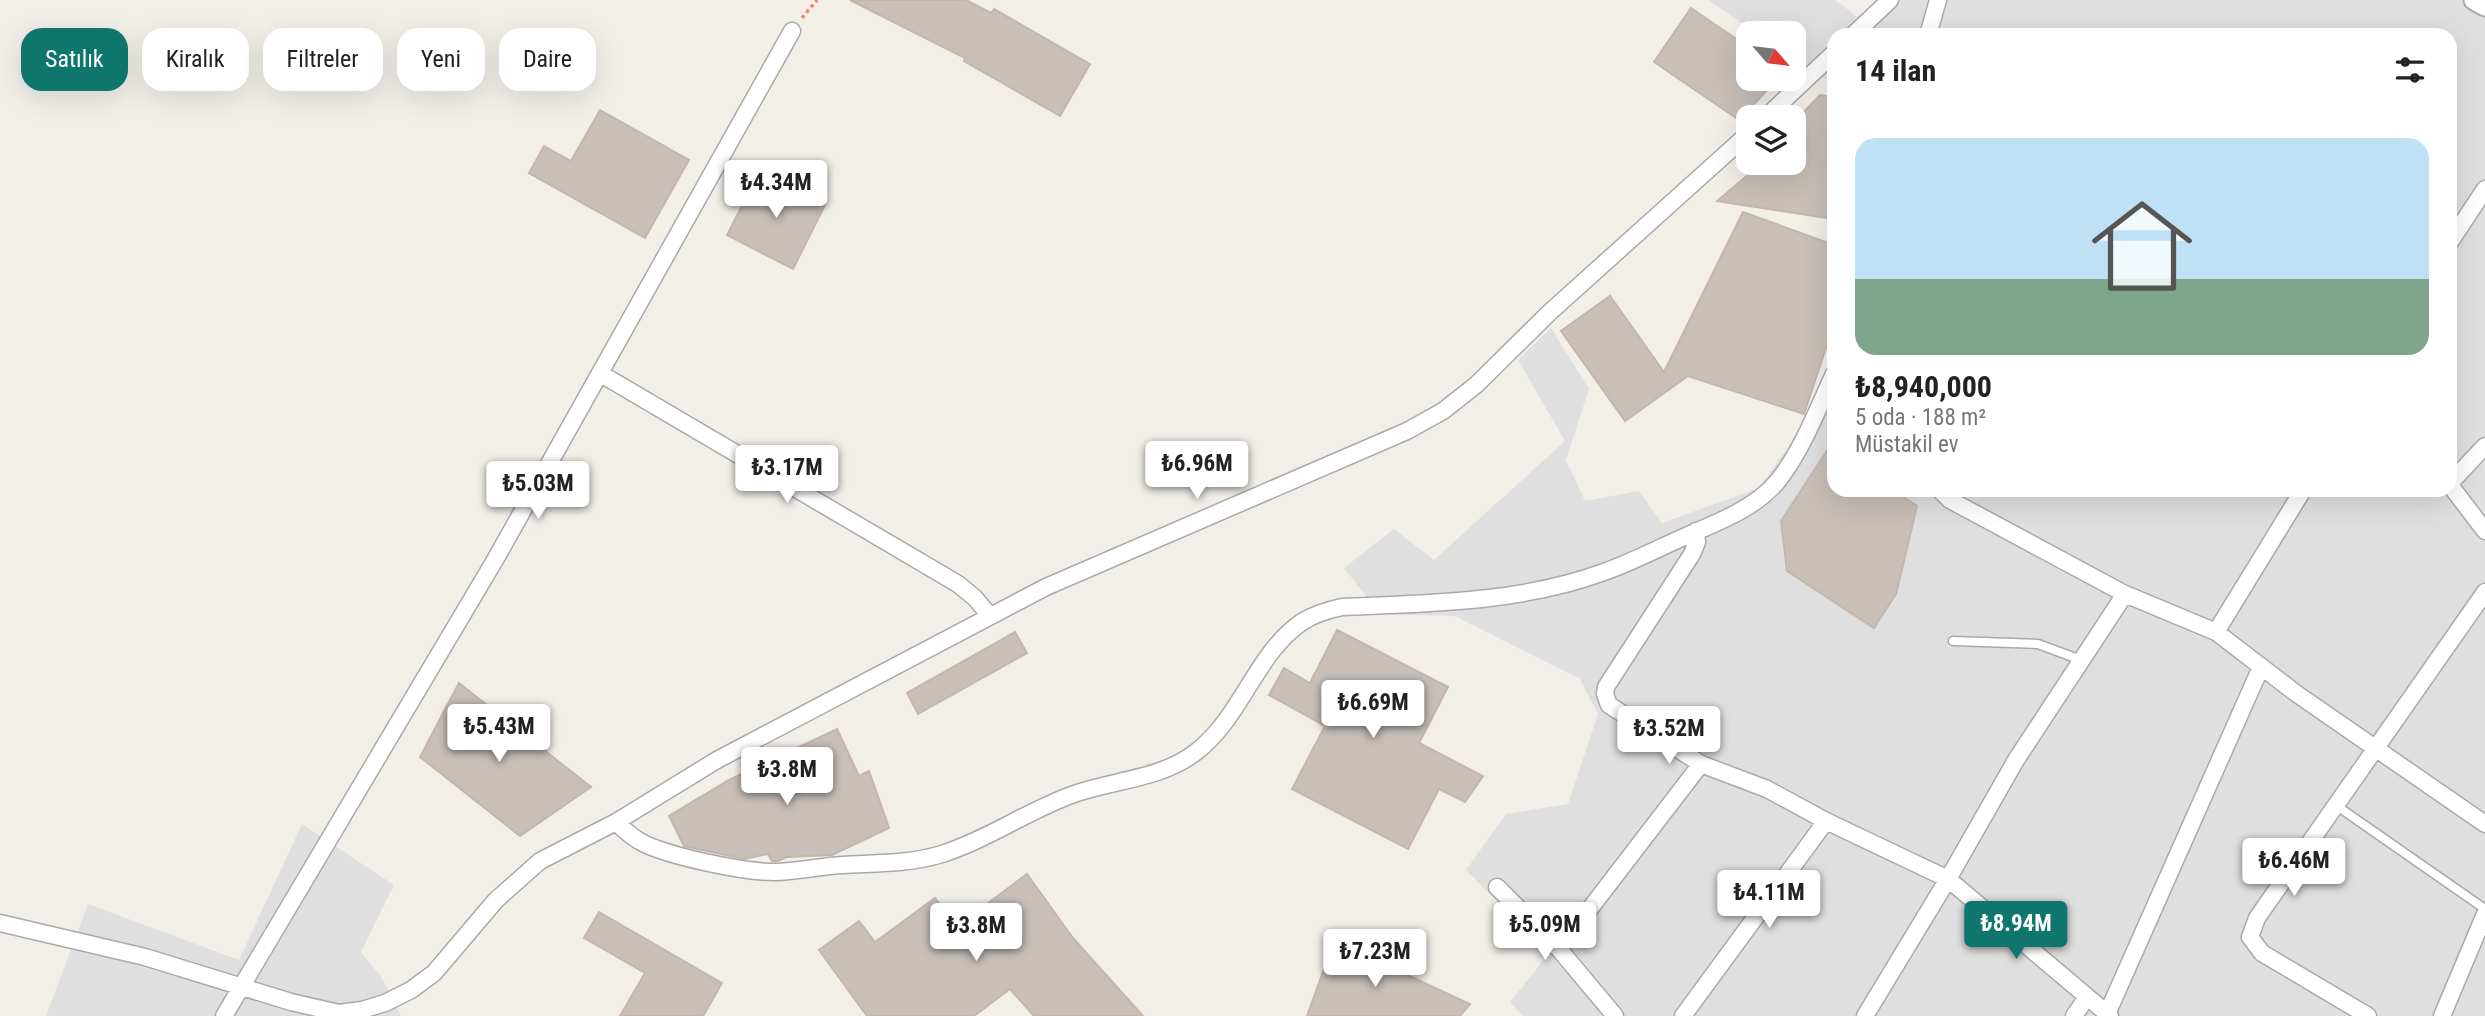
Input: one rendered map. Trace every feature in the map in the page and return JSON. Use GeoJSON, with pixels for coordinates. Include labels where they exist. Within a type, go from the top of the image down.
{"type":"FeatureCollection","features":[{"type":"Feature","properties":{"kind":"street"},"geometry":{"type":"LineString","coordinates":[[1860,28],[1890,0]]}},
{"type":"Feature","properties":{"kind":"street"},"geometry":{"type":"LineString","coordinates":[[1930,28],[1938,0]]}},
{"type":"Feature","properties":{"kind":"street"},"geometry":{"type":"LineString","coordinates":[[2474,0],[2485,6]]}},
{"type":"Feature","properties":{"kind":"street"},"geometry":{"type":"LineString","coordinates":[[224,1016],[433,665],[601,374],[792,31]]}},
{"type":"Feature","properties":{"kind":"street"},"geometry":{"type":"LineString","coordinates":[[1779,105],[1827,60]]}},
{"type":"Feature","properties":{"kind":"street"},"geometry":{"type":"LineString","coordinates":[[0,923],[145,957],[291,1002],[339,1013],[385,1003],[411,990],[434,972],[496,900],[540,861],[616,822],[717,760],[1046,587],[1407,431],[1443,411],[1475,385],[1550,312],[1736,145]]}},
{"type":"Feature","properties":{"kind":"street"},"geometry":{"type":"LineString","coordinates":[[2457,231],[2485,189]]}},
{"type":"Feature","properties":{"kind":"street"},"geometry":{"type":"LineString","coordinates":[[601,374],[958,584],[975,598],[990,617]]}},
{"type":"Feature","properties":{"kind":"street"},"geometry":{"type":"LineString","coordinates":[[616,822],[644,844],[662,850],[741,868],[775,872],[916,861],[943,853],[977,840],[1075,793],[1172,766],[1194,754],[1216,736],[1282,639],[1303,622],[1322,612],[1342,607],[1464,602],[1521,594],[1604,572],[1755,502],[1776,482],[1796,452],[1827,388]]}},
{"type":"Feature","properties":{"kind":"street"},"geometry":{"type":"LineString","coordinates":[[2457,476],[2485,446]]}},
{"type":"Feature","properties":{"kind":"street"},"geometry":{"type":"LineString","coordinates":[[2457,493],[2485,531]]}},
{"type":"Feature","properties":{"kind":"street"},"geometry":{"type":"LineString","coordinates":[[1947,497],[2125,594],[2216,632],[2261,667],[2485,824]]}},
{"type":"Feature","properties":{"kind":"street"},"geometry":{"type":"LineString","coordinates":[[2216,632],[2299,497]]}},
{"type":"Feature","properties":{"kind":"street"},"geometry":{"type":"LineString","coordinates":[[1696,531],[1697,542],[1692,554],[1611,679],[1605,694],[1613,710],[1701,764],[1767,789],[1826,821],[1948,879],[2108,1015],[2261,667]]}},
{"type":"Feature","properties":{"kind":"street"},"geometry":{"type":"LineString","coordinates":[[2368,1016],[2262,953],[2250,937],[2257,918],[2485,592]]}},
{"type":"Feature","properties":{"kind":"street"},"geometry":{"type":"LineString","coordinates":[[1865,1016],[2016,760],[2125,594]]}},
{"type":"Feature","properties":{"kind":"street"},"geometry":{"type":"LineString","coordinates":[[1559,949],[1701,764]]}},
{"type":"Feature","properties":{"kind":"street"},"geometry":{"type":"LineString","coordinates":[[1689,1014],[1826,821]]}},
{"type":"Feature","properties":{"kind":"street"},"geometry":{"type":"LineString","coordinates":[[1497,887],[1559,949],[1615,1016]]}},
{"type":"Feature","properties":{"kind":"street"},"geometry":{"type":"LineString","coordinates":[[2442,1016],[2485,912]]}},
{"type":"Feature","properties":{"kind":"street"},"geometry":{"type":"LineString","coordinates":[[2074,1016],[2087,998]]}},
{"type":"Feature","properties":{"kind":"lane"},"geometry":{"type":"LineString","coordinates":[[1953,640],[2038,644],[2081,660]]}},
{"type":"Feature","properties":{"kind":"lane"},"geometry":{"type":"LineString","coordinates":[[2337,806],[2485,912]]}},
{"type":"Feature","properties":{"kind":"path"},"geometry":{"type":"LineString","coordinates":[[792,31],[817,0]]}},
{"type":"Feature","properties":{"kind":"shaded area"},"geometry":{"type":"Polygon","coordinates":[[[1708,0],[1835,0],[1859,18],[1878,0],[2485,0],[2485,1016],[1523,1016],[1510,1002],[1549,953],[1466,870],[1506,814],[1568,804],[1598,714],[1580,679],[1455,616],[1380,614],[1344,568],[1394,529],[1434,560],[1565,441],[1518,360],[1551,328],[1589,389],[1566,460],[1585,501],[1639,491],[1662,523],[1759,488],[1804,425],[1827,365],[1827,497],[2457,497],[2457,28],[1827,28],[1825,79],[1806,66],[1806,21],[1739,21],[1708,0]]]}},
{"type":"Feature","properties":{"kind":"shaded area"},"geometry":{"type":"Polygon","coordinates":[[[302,824],[394,885],[361,952],[382,978],[401,1016],[46,1016],[88,904],[239,960],[302,824]]]}},
{"type":"Feature","properties":{"kind":"building"},"geometry":{"type":"Polygon","coordinates":[[[850,0],[966,0],[991,13],[994,9],[1090,64],[1060,116],[964,61],[965,58],[850,0]]]}},
{"type":"Feature","properties":{"kind":"building"},"geometry":{"type":"Polygon","coordinates":[[[1691,8],[1736,39],[1736,91],[1767,91],[1753,105],[1736,105],[1736,118],[1654,62],[1691,8]]]}},
{"type":"Feature","properties":{"kind":"building"},"geometry":{"type":"Polygon","coordinates":[[[1820,95],[1827,96],[1827,218],[1717,201],[1748,175],[1806,175],[1806,110],[1820,95]]]}},
{"type":"Feature","properties":{"kind":"building"},"geometry":{"type":"Polygon","coordinates":[[[600,110],[689,160],[645,238],[529,173],[544,146],[571,161],[600,110]]]}},
{"type":"Feature","properties":{"kind":"building"},"geometry":{"type":"Polygon","coordinates":[[[759,172],[825,205],[793,269],[727,235],[759,172]]]}},
{"type":"Feature","properties":{"kind":"building"},"geometry":{"type":"Polygon","coordinates":[[[1743,212],[1827,242],[1827,345],[1804,414],[1688,376],[1625,421],[1561,331],[1610,296],[1664,372],[1743,212]]]}},
{"type":"Feature","properties":{"kind":"building"},"geometry":{"type":"Polygon","coordinates":[[[1827,451],[1827,497],[1904,497],[1917,506],[1896,594],[1874,628],[1787,571],[1781,521],[1827,451]]]}},
{"type":"Feature","properties":{"kind":"building"},"geometry":{"type":"Polygon","coordinates":[[[1337,630],[1448,687],[1419,743],[1483,776],[1465,802],[1439,789],[1408,849],[1292,789],[1325,726],[1269,695],[1284,668],[1310,683],[1337,630]]]}},
{"type":"Feature","properties":{"kind":"building"},"geometry":{"type":"Polygon","coordinates":[[[1015,632],[1027,653],[918,714],[907,693],[1015,632]]]}},
{"type":"Feature","properties":{"kind":"building"},"geometry":{"type":"Polygon","coordinates":[[[459,683],[591,787],[520,836],[420,757],[459,683]]]}},
{"type":"Feature","properties":{"kind":"building"},"geometry":{"type":"Polygon","coordinates":[[[837,729],[859,776],[869,771],[889,828],[832,855],[787,857],[778,861],[772,861],[768,854],[744,859],[684,846],[669,816],[729,780],[837,729]]]}},
{"type":"Feature","properties":{"kind":"building"},"geometry":{"type":"Polygon","coordinates":[[[1027,874],[1073,938],[1143,1016],[1034,1016],[1010,989],[974,1016],[867,1016],[819,950],[859,921],[875,942],[935,898],[956,927],[1027,874]]]}},
{"type":"Feature","properties":{"kind":"building"},"geometry":{"type":"Polygon","coordinates":[[[599,912],[722,983],[703,1016],[620,1016],[645,973],[584,938],[599,912]]]}},
{"type":"Feature","properties":{"kind":"building"},"geometry":{"type":"Polygon","coordinates":[[[1346,933],[1375,960],[1470,1004],[1460,1016],[1307,1016],[1332,947],[1346,933]]]}}]}
